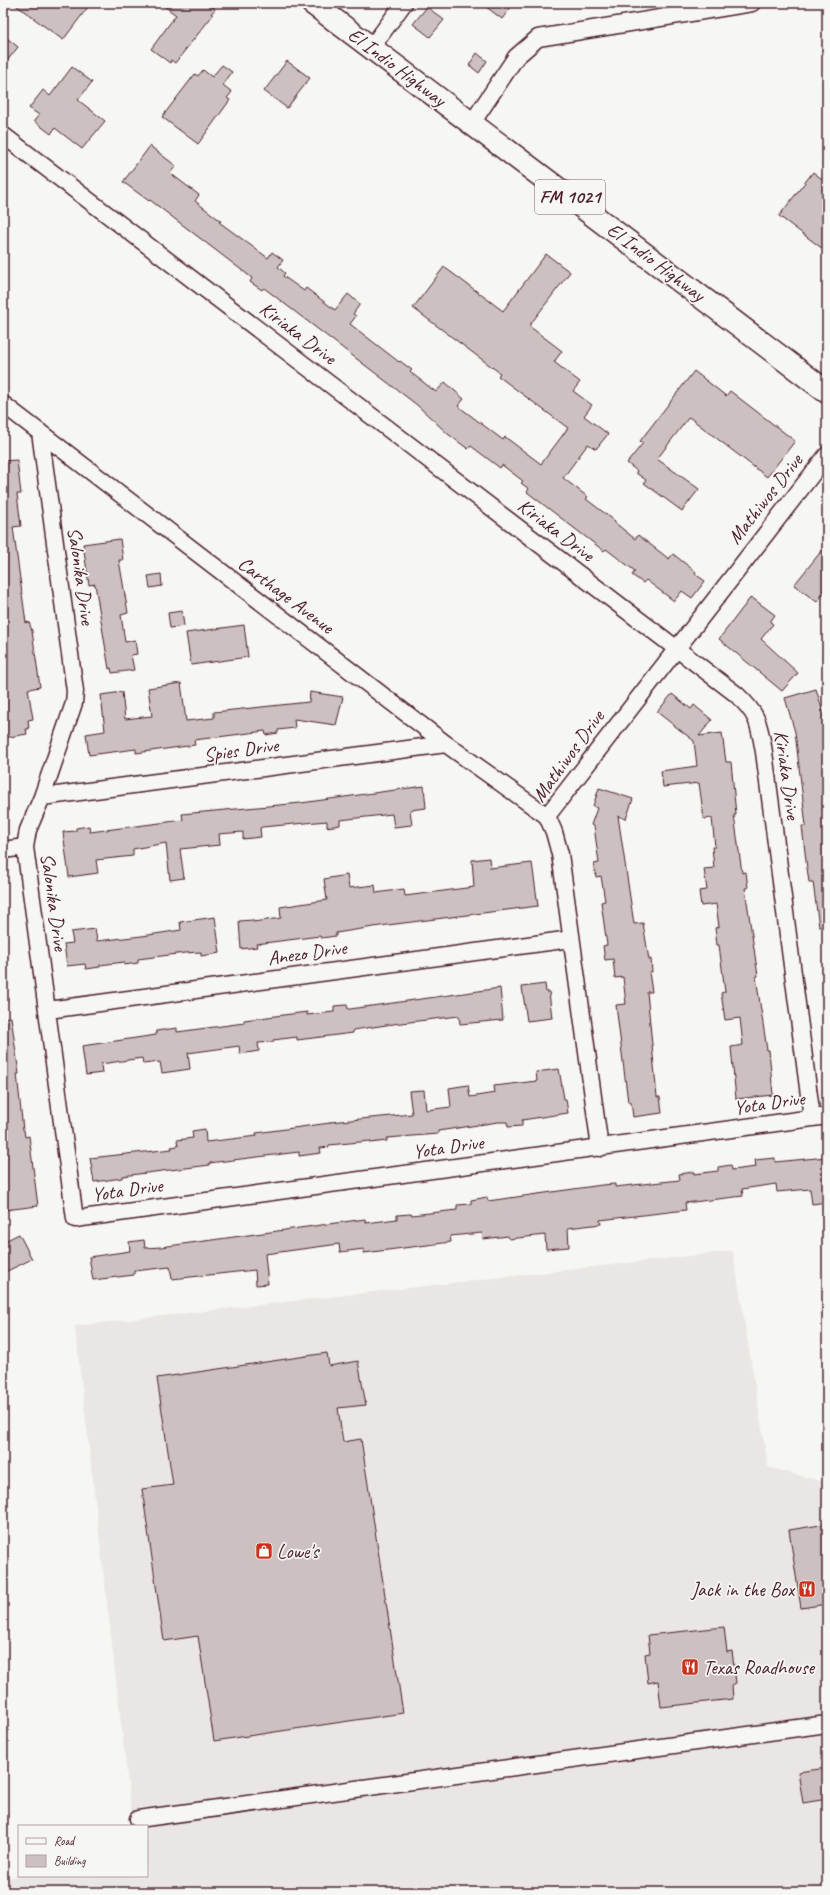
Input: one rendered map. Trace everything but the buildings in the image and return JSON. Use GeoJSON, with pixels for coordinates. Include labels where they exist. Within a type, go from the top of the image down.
{"type":"FeatureCollection","features":[{"type":"Feature","properties":{"kind":"main road","name":"El Indio Highway"},"geometry":{"type":"LineString","coordinates":[[312,3],[827,392]]}},
{"type":"Feature","properties":{"kind":"street"},"geometry":{"type":"LineString","coordinates":[[371,48],[404,3]]}},
{"type":"Feature","properties":{"kind":"street"},"geometry":{"type":"LineString","coordinates":[[472,123],[516,57],[538,38],[752,3]]}},
{"type":"Feature","properties":{"kind":"street","name":"Kiriaka Drive"},"geometry":{"type":"LineString","coordinates":[[3,134],[736,694],[751,708],[759,724],[820,1117]]}},
{"type":"Feature","properties":{"kind":"street","name":"Carthage Avenue"},"geometry":{"type":"LineString","coordinates":[[3,404],[446,744],[546,816]]}},
{"type":"Feature","properties":{"kind":"street","name":"Salonika Drive"},"geometry":{"type":"LineString","coordinates":[[40,432],[75,691],[74,703],[42,797],[28,830],[25,847],[75,1219]]}},
{"type":"Feature","properties":{"kind":"street","name":"Mathiwos Drive"},"geometry":{"type":"LineString","coordinates":[[600,1148],[560,854],[554,832],[546,816],[827,455]]}},
{"type":"Feature","properties":{"kind":"street","name":"Spies Drive"},"geometry":{"type":"LineString","coordinates":[[42,797],[446,744]]}},
{"type":"Feature","properties":{"kind":"street"},"geometry":{"type":"LineString","coordinates":[[3,850],[25,847]]}},
{"type":"Feature","properties":{"kind":"street","name":"Anezo Drive"},"geometry":{"type":"LineString","coordinates":[[48,1010],[571,939]]}},
{"type":"Feature","properties":{"kind":"street","name":"Yota Drive"},"geometry":{"type":"LineString","coordinates":[[75,1219],[820,1117]]}},
{"type":"Feature","properties":{"kind":"street"},"geometry":{"type":"LineString","coordinates":[[138,1819],[827,1724]]}},
{"type":"Feature","properties":{"kind":"shaded area"},"geometry":{"type":"Polygon","coordinates":[[[733,1251],[768,1467],[827,1483],[827,1892],[3,1892],[3,1880],[18,1875],[18,1877],[148,1877],[148,1825],[133,1825],[75,1326],[733,1251]]]}},
{"type":"Feature","properties":{"kind":"place","name":"Lowe's"},"geometry":{"type":"Point","coordinates":[264,1551]}},
{"type":"Feature","properties":{"kind":"place","name":"Jack in the Box"},"geometry":{"type":"Point","coordinates":[807,1589]}},
{"type":"Feature","properties":{"kind":"place","name":"Texas Roadhouse"},"geometry":{"type":"Point","coordinates":[690,1667]}}]}
